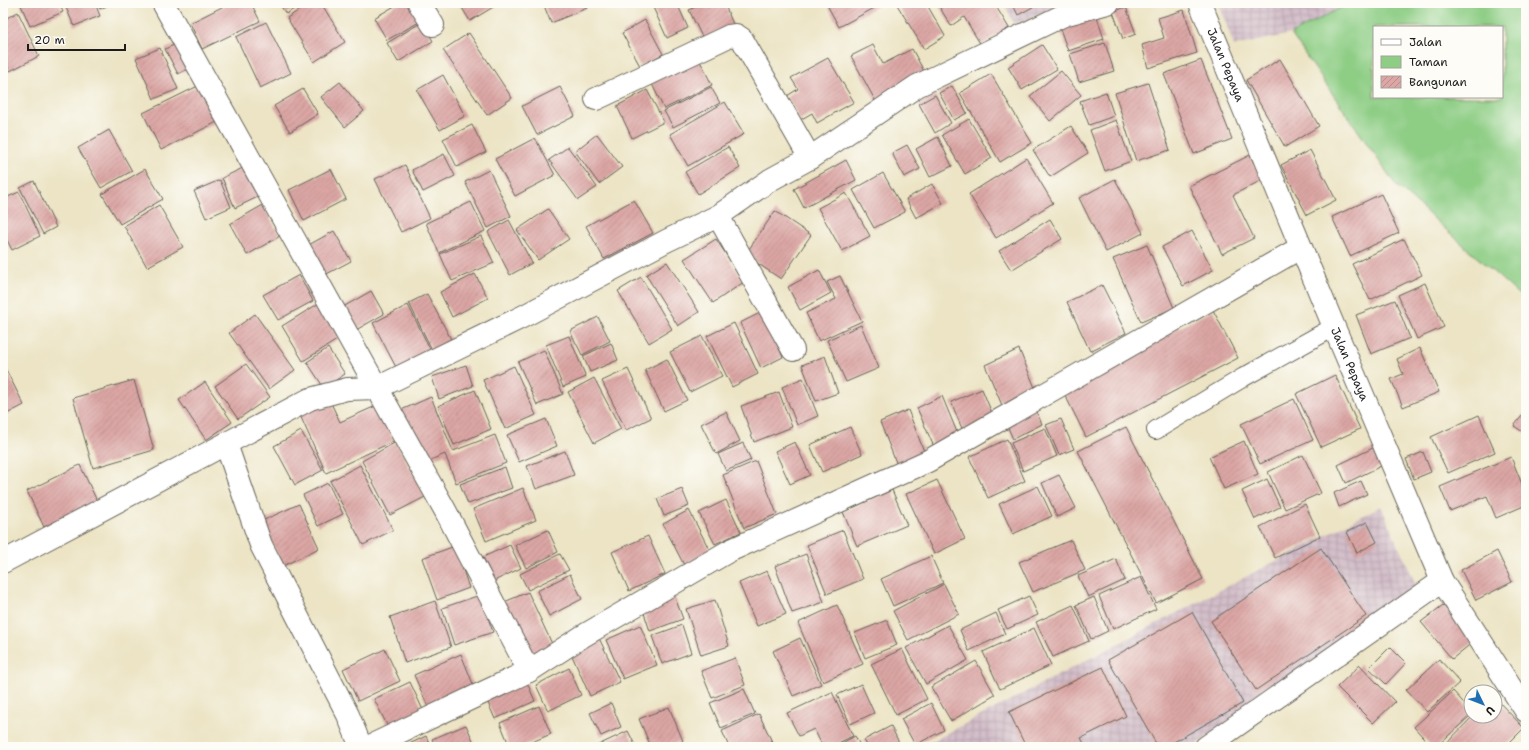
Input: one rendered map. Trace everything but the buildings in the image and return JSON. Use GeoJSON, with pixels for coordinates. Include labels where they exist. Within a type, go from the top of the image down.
{"type":"FeatureCollection","features":[{"type":"Feature","properties":{"kind":"street"},"geometry":{"type":"LineString","coordinates":[[163,3],[446,510],[529,671]]}},
{"type":"Feature","properties":{"kind":"street"},"geometry":{"type":"LineString","coordinates":[[419,3],[433,25]]}},
{"type":"Feature","properties":{"kind":"street"},"geometry":{"type":"LineString","coordinates":[[3,562],[310,399],[347,389],[377,388],[522,317],[666,241],[718,216],[770,180],[810,158],[917,86],[1064,15],[1108,3]]}},
{"type":"Feature","properties":{"kind":"street","name":"Jalan Pepaya"},"geometry":{"type":"LineString","coordinates":[[1200,3],[1300,248],[1442,581],[1526,711]]}},
{"type":"Feature","properties":{"kind":"street"},"geometry":{"type":"LineString","coordinates":[[596,99],[729,36],[736,35],[742,39],[810,158]]}},
{"type":"Feature","properties":{"kind":"street"},"geometry":{"type":"LineString","coordinates":[[718,216],[793,350]]}},
{"type":"Feature","properties":{"kind":"street"},"geometry":{"type":"LineString","coordinates":[[368,747],[529,671],[583,636],[729,551],[928,461],[1300,248]]}},
{"type":"Feature","properties":{"kind":"street"},"geometry":{"type":"LineString","coordinates":[[226,444],[261,545],[348,715],[361,747]]}},
{"type":"Feature","properties":{"kind":"street"},"geometry":{"type":"LineString","coordinates":[[1206,747],[1442,581]]}},
{"type":"Feature","properties":{"kind":"lane"},"geometry":{"type":"LineString","coordinates":[[1156,430],[1244,377],[1334,327]]}},
{"type":"Feature","properties":{"kind":"shaded area"},"geometry":{"type":"Polygon","coordinates":[[[1004,3],[1070,3],[1014,24],[1004,3]]]}},
{"type":"Feature","properties":{"kind":"shaded area"},"geometry":{"type":"Polygon","coordinates":[[[1219,3],[1350,3],[1291,34],[1234,46],[1219,3]]]}},
{"type":"Feature","properties":{"kind":"shaded area"},"geometry":{"type":"Polygon","coordinates":[[[1381,506],[1417,587],[1193,747],[921,747],[1381,506]]]}},
{"type":"Feature","properties":{"kind":"green space"},"geometry":{"type":"Polygon","coordinates":[[[1350,3],[1526,3],[1526,301],[1395,184],[1291,34],[1350,3]]]}}]}
